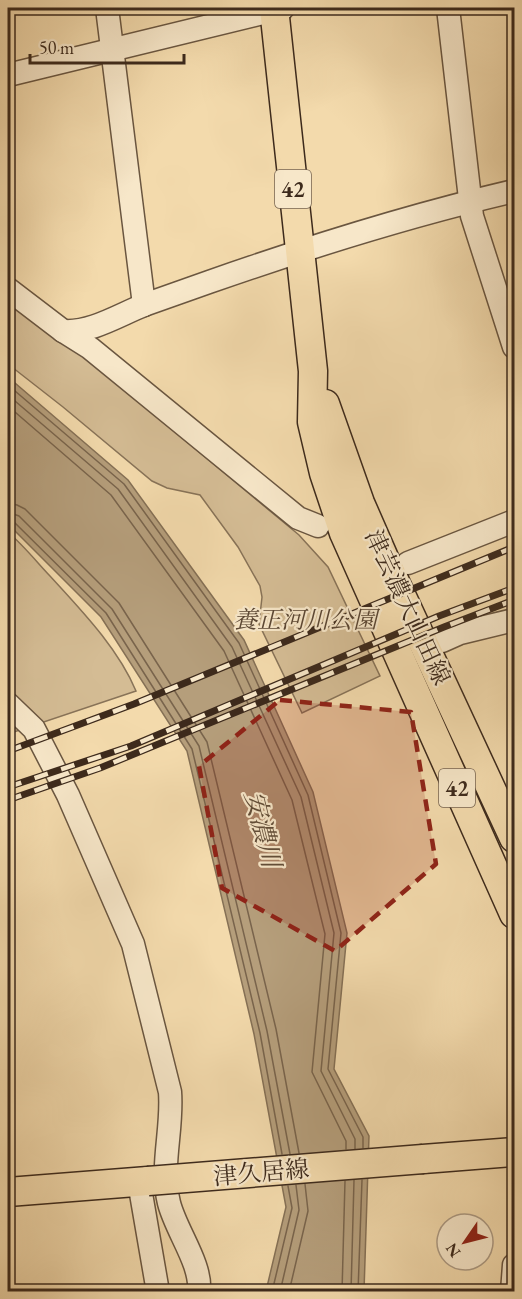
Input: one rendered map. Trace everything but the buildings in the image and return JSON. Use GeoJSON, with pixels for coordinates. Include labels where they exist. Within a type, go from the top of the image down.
{"type":"FeatureCollection","features":[{"type":"Feature","properties":{"kind":"main road","name":"津芸濃大山田線"},"geometry":{"type":"LineString","coordinates":[[277,8],[299,251],[313,371],[312,422],[324,473],[344,533],[514,914]]}},
{"type":"Feature","properties":{"kind":"main road","name":"津芸濃大山田線"},"geometry":{"type":"LineString","coordinates":[[313,371],[365,514],[514,838]]}},
{"type":"Feature","properties":{"kind":"main road","name":"津久居線"},"geometry":{"type":"LineString","coordinates":[[8,1192],[514,1152]]}},
{"type":"Feature","properties":{"kind":"street"},"geometry":{"type":"LineString","coordinates":[[107,8],[144,305]]}},
{"type":"Feature","properties":{"kind":"street"},"geometry":{"type":"LineString","coordinates":[[8,75],[112,51],[277,8]]}},
{"type":"Feature","properties":{"kind":"street"},"geometry":{"type":"LineString","coordinates":[[448,8],[472,216],[513,337]]}},
{"type":"Feature","properties":{"kind":"street"},"geometry":{"type":"LineString","coordinates":[[63,331],[75,332],[87,328],[144,305],[299,251],[471,201],[514,191]]}},
{"type":"Feature","properties":{"kind":"street"},"geometry":{"type":"LineString","coordinates":[[8,289],[63,331],[90,348],[298,518],[318,526]]}},
{"type":"Feature","properties":{"kind":"street"},"geometry":{"type":"LineString","coordinates":[[408,563],[514,521]]}},
{"type":"Feature","properties":{"kind":"street"},"geometry":{"type":"LineString","coordinates":[[442,641],[460,633],[514,620]]}},
{"type":"Feature","properties":{"kind":"street"},"geometry":{"type":"LineString","coordinates":[[8,704],[34,729],[68,795],[133,944],[170,1092],[171,1109],[165,1156],[169,1202],[195,1266],[200,1285],[199,1292]]}},
{"type":"Feature","properties":{"kind":"street"},"geometry":{"type":"LineString","coordinates":[[144,1182],[158,1292]]}},
{"type":"Feature","properties":{"kind":"street"},"geometry":{"type":"LineString","coordinates":[[512,1292],[514,1265]]}},
{"type":"Feature","properties":{"kind":"highlighted area"},"geometry":{"type":"Polygon","coordinates":[[[280,700],[411,712],[436,864],[335,951],[222,888],[199,766],[280,700]]]}},
{"type":"Feature","properties":{"kind":"green space","name":"養正河川公園"},"geometry":{"type":"Polygon","coordinates":[[[8,302],[93,364],[299,535],[328,567],[380,676],[302,713],[259,624],[262,597],[260,586],[238,547],[200,495],[167,488],[152,481],[8,364],[8,302]]]}},
{"type":"Feature","properties":{"kind":"green space"},"geometry":{"type":"Polygon","coordinates":[[[8,532],[98,630],[119,660],[136,691],[8,734],[8,532]]]}},
{"type":"Feature","properties":{"kind":"water","name":"安濃川"},"geometry":{"type":"Polygon","coordinates":[[[8,377],[128,480],[244,640],[313,792],[347,933],[334,1069],[369,1136],[364,1291],[266,1291],[286,1207],[254,1034],[187,751],[101,617],[8,524],[8,377]]]}},
{"type":"Feature","properties":{"kind":"railway"},"geometry":{"type":"LineString","coordinates":[[8,751],[134,704],[514,547]]}},
{"type":"Feature","properties":{"kind":"railway"},"geometry":{"type":"LineString","coordinates":[[8,787],[131,746],[439,616],[514,588]]}},
{"type":"Feature","properties":{"kind":"railway"},"geometry":{"type":"LineString","coordinates":[[8,800],[100,768],[514,600]]}}]}
